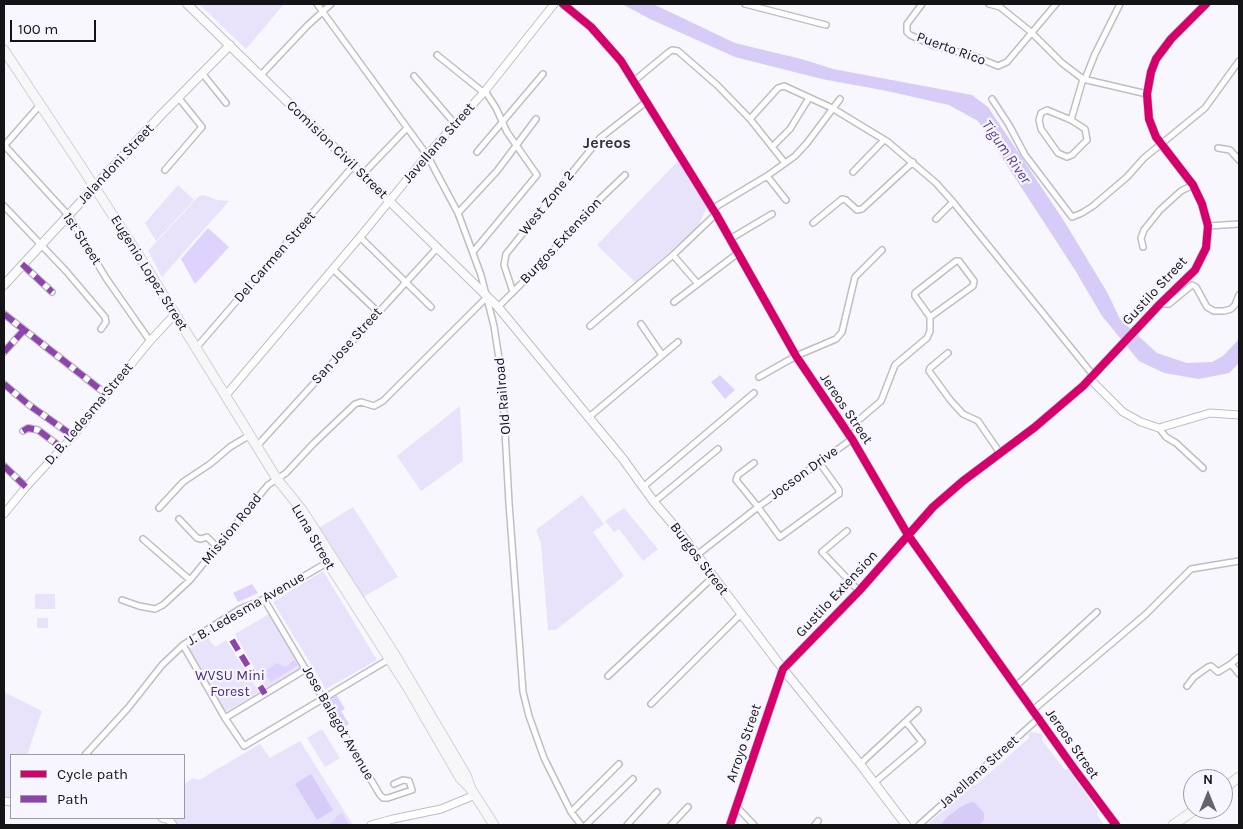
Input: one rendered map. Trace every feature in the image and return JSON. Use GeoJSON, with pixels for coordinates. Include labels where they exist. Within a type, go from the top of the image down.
{"type":"FeatureCollection","features":[{"type":"Feature","properties":{"kind":"main road","name":"Comision Civil Street"},"geometry":{"type":"LineString","coordinates":[[187,4],[488,296]]}},
{"type":"Feature","properties":{"kind":"main road","name":"Jalandoni Street"},"geometry":{"type":"LineString","coordinates":[[4,285],[178,97],[230,45]]}},
{"type":"Feature","properties":{"kind":"main road","name":"Eugenio Lopez Street"},"geometry":{"type":"LineString","coordinates":[[4,50],[95,187],[290,498]]}},
{"type":"Feature","properties":{"kind":"main road","name":"Burgos Street"},"geometry":{"type":"LineString","coordinates":[[488,296],[623,459],[654,502],[682,534],[783,670],[860,764],[906,825]]}},
{"type":"Feature","properties":{"kind":"main road","name":"Luna Street"},"geometry":{"type":"LineString","coordinates":[[290,498],[297,513],[330,560],[466,775],[473,792],[494,825]]}},
{"type":"Feature","properties":{"kind":"street","name":"Old Railroad"},"geometry":{"type":"LineString","coordinates":[[317,4],[427,155],[458,213],[488,296],[502,378],[523,692],[529,716],[544,758],[571,812],[581,825]]}},
{"type":"Feature","properties":{"kind":"street"},"geometry":{"type":"LineString","coordinates":[[260,76],[331,4]]}},
{"type":"Feature","properties":{"kind":"street","name":"Javellana Street"},"geometry":{"type":"LineString","coordinates":[[226,395],[427,155],[484,92],[554,4]]}},
{"type":"Feature","properties":{"kind":"street","name":"Jereos Street"},"geometry":{"type":"LineString","coordinates":[[563,4],[591,27],[620,60],[714,212],[796,356],[852,439],[908,535],[1116,825]]}},
{"type":"Feature","properties":{"kind":"street"},"geometry":{"type":"LineString","coordinates":[[746,4],[826,25]]}},
{"type":"Feature","properties":{"kind":"street","name":"Puerto Rico"},"geometry":{"type":"LineString","coordinates":[[922,4],[908,24],[908,32],[910,34],[935,46],[974,56],[998,66],[1007,62],[1031,32]]}},
{"type":"Feature","properties":{"kind":"street"},"geometry":{"type":"LineString","coordinates":[[989,4],[1001,5],[1062,63],[1084,79],[1147,94]]}},
{"type":"Feature","properties":{"kind":"street"},"geometry":{"type":"LineString","coordinates":[[1031,32],[1056,4]]}},
{"type":"Feature","properties":{"kind":"street"},"geometry":{"type":"LineString","coordinates":[[1071,120],[1084,79],[1120,4]]}},
{"type":"Feature","properties":{"kind":"street","name":"Gustilo Street"},"geometry":{"type":"LineString","coordinates":[[908,535],[933,507],[963,481],[1035,427],[1091,377],[1109,356],[1195,270],[1206,248],[1208,226],[1202,204],[1193,185],[1160,144],[1149,119],[1147,94],[1150,72],[1156,60],[1171,39],[1206,4]]}},
{"type":"Feature","properties":{"kind":"street"},"geometry":{"type":"LineString","coordinates":[[634,81],[669,52],[675,50],[717,85],[750,119],[785,163]]}},
{"type":"Feature","properties":{"kind":"street"},"geometry":{"type":"LineString","coordinates":[[437,55],[484,92],[516,146],[537,175],[473,252]]}},
{"type":"Feature","properties":{"kind":"street"},"geometry":{"type":"LineString","coordinates":[[992,100],[1009,124],[1025,155],[1072,217],[1093,206],[1127,177],[1160,144],[1205,108],[1239,61]]}},
{"type":"Feature","properties":{"kind":"street"},"geometry":{"type":"LineString","coordinates":[[202,73],[226,103]]}},
{"type":"Feature","properties":{"kind":"street"},"geometry":{"type":"LineString","coordinates":[[476,152],[542,74]]}},
{"type":"Feature","properties":{"kind":"street"},"geometry":{"type":"LineString","coordinates":[[414,76],[455,124]]}},
{"type":"Feature","properties":{"kind":"street"},"geometry":{"type":"LineString","coordinates":[[750,119],[780,86],[784,86],[832,108],[884,140],[913,162],[953,202],[1091,377],[1123,412],[1141,422],[1159,428],[1203,468]]}},
{"type":"Feature","properties":{"kind":"street"},"geometry":{"type":"LineString","coordinates":[[165,170],[202,127],[178,97]]}},
{"type":"Feature","properties":{"kind":"street"},"geometry":{"type":"LineString","coordinates":[[772,147],[790,129],[809,98]]}},
{"type":"Feature","properties":{"kind":"street"},"geometry":{"type":"LineString","coordinates":[[590,326],[673,255],[714,212],[785,163],[807,143],[840,99]]}},
{"type":"Feature","properties":{"kind":"street","name":"West Zone 2"},"geometry":{"type":"LineString","coordinates":[[513,292],[504,265],[506,254],[600,138],[646,102]]}},
{"type":"Feature","properties":{"kind":"street"},"geometry":{"type":"LineString","coordinates":[[4,145],[40,105]]}},
{"type":"Feature","properties":{"kind":"street"},"geometry":{"type":"LineString","coordinates":[[1047,110],[1071,120],[1085,129],[1087,140],[1072,155],[1067,157],[1058,153],[1041,129],[1039,120],[1041,114],[1047,110]]}},
{"type":"Feature","properties":{"kind":"street"},"geometry":{"type":"LineString","coordinates":[[458,213],[497,171],[536,119]]}},
{"type":"Feature","properties":{"kind":"street"},"geometry":{"type":"LineString","coordinates":[[363,174],[407,128]]}},
{"type":"Feature","properties":{"kind":"street"},"geometry":{"type":"LineString","coordinates":[[853,172],[884,140]]}},
{"type":"Feature","properties":{"kind":"street","name":"1st Street"},"geometry":{"type":"LineString","coordinates":[[4,145],[69,216],[106,278],[150,341]]}},
{"type":"Feature","properties":{"kind":"street"},"geometry":{"type":"LineString","coordinates":[[1218,148],[1230,150],[1239,160]]}},
{"type":"Feature","properties":{"kind":"street"},"geometry":{"type":"LineString","coordinates":[[812,222],[844,198],[857,210],[862,209],[913,162]]}},
{"type":"Feature","properties":{"kind":"street","name":"Del Carmen Street"},"geometry":{"type":"LineString","coordinates":[[196,348],[353,166]]}},
{"type":"Feature","properties":{"kind":"street","name":"Burgos Extension"},"geometry":{"type":"LineString","coordinates":[[498,307],[625,175]]}},
{"type":"Feature","properties":{"kind":"street"},"geometry":{"type":"LineString","coordinates":[[767,176],[786,200]]}},
{"type":"Feature","properties":{"kind":"street"},"geometry":{"type":"LineString","coordinates":[[1143,247],[1141,238],[1144,230],[1160,210],[1182,191],[1193,185]]}},
{"type":"Feature","properties":{"kind":"street"},"geometry":{"type":"LineString","coordinates":[[936,220],[953,202]]}},
{"type":"Feature","properties":{"kind":"street"},"geometry":{"type":"LineString","coordinates":[[4,206],[41,244],[105,317],[106,322],[101,328]]}},
{"type":"Feature","properties":{"kind":"street"},"geometry":{"type":"LineString","coordinates":[[730,239],[772,214]]}},
{"type":"Feature","properties":{"kind":"street"},"geometry":{"type":"LineString","coordinates":[[1208,226],[1239,224]]}},
{"type":"Feature","properties":{"kind":"street"},"geometry":{"type":"LineString","coordinates":[[360,237],[431,307]]}},
{"type":"Feature","properties":{"kind":"street","name":"San Jose Street"},"geometry":{"type":"LineString","coordinates":[[257,446],[438,247]]}},
{"type":"Feature","properties":{"kind":"street"},"geometry":{"type":"LineString","coordinates":[[759,377],[796,356],[836,340],[842,332],[855,277],[882,250]]}},
{"type":"Feature","properties":{"kind":"street"},"geometry":{"type":"LineString","coordinates":[[674,302],[738,253]]}},
{"type":"Feature","properties":{"kind":"street"},"geometry":{"type":"LineString","coordinates":[[673,255],[698,284]]}},
{"type":"Feature","properties":{"kind":"street"},"geometry":{"type":"LineString","coordinates":[[846,431],[881,401],[896,365],[927,338],[930,331],[930,318],[915,294],[958,261],[974,281],[973,286],[930,318]]}},
{"type":"Feature","properties":{"kind":"street"},"geometry":{"type":"LineString","coordinates":[[22,264],[52,292]]}},
{"type":"Feature","properties":{"kind":"street"},"geometry":{"type":"LineString","coordinates":[[333,269],[378,312]]}},
{"type":"Feature","properties":{"kind":"street"},"geometry":{"type":"LineString","coordinates":[[1160,304],[1169,304],[1192,286],[1196,287],[1207,307],[1214,311],[1231,309],[1239,295]]}},
{"type":"Feature","properties":{"kind":"street","name":"Mission Road"},"geometry":{"type":"LineString","coordinates":[[122,600],[155,609],[163,605],[190,580],[268,485],[286,473],[355,404],[361,402],[374,406],[383,401],[488,296]]}},
{"type":"Feature","properties":{"kind":"street"},"geometry":{"type":"LineString","coordinates":[[4,314],[106,394]]}},
{"type":"Feature","properties":{"kind":"street","name":"D. B. Ledesma Street"},"geometry":{"type":"LineString","coordinates":[[4,514],[26,486],[73,436],[150,341],[175,314]]}},
{"type":"Feature","properties":{"kind":"street"},"geometry":{"type":"LineString","coordinates":[[641,324],[662,356]]}},
{"type":"Feature","properties":{"kind":"street"},"geometry":{"type":"LineString","coordinates":[[4,352],[24,330]]}},
{"type":"Feature","properties":{"kind":"street"},"geometry":{"type":"LineString","coordinates":[[588,418],[678,342]]}},
{"type":"Feature","properties":{"kind":"street"},"geometry":{"type":"LineString","coordinates":[[948,353],[929,370],[951,401],[963,414],[978,421],[1000,453]]}},
{"type":"Feature","properties":{"kind":"street"},"geometry":{"type":"LineString","coordinates":[[4,384],[73,436]]}},
{"type":"Feature","properties":{"kind":"street"},"geometry":{"type":"LineString","coordinates":[[643,487],[754,393]]}},
{"type":"Feature","properties":{"kind":"street"},"geometry":{"type":"LineString","coordinates":[[1159,428],[1210,413],[1239,416]]}},
{"type":"Feature","properties":{"kind":"street"},"geometry":{"type":"LineString","coordinates":[[23,430],[28,428],[38,430],[62,448]]}},
{"type":"Feature","properties":{"kind":"street"},"geometry":{"type":"LineString","coordinates":[[159,508],[183,482],[210,464],[230,447],[250,435]]}},
{"type":"Feature","properties":{"kind":"street","name":"Jocson Drive"},"geometry":{"type":"LineString","coordinates":[[754,462],[738,475],[736,480],[758,507],[852,439]]}},
{"type":"Feature","properties":{"kind":"street"},"geometry":{"type":"LineString","coordinates":[[654,502],[718,449]]}},
{"type":"Feature","properties":{"kind":"street"},"geometry":{"type":"LineString","coordinates":[[697,554],[758,507],[780,537],[839,494],[839,490],[819,462]]}},
{"type":"Feature","properties":{"kind":"street"},"geometry":{"type":"LineString","coordinates":[[4,466],[26,486]]}},
{"type":"Feature","properties":{"kind":"street"},"geometry":{"type":"LineString","coordinates":[[179,519],[197,538],[207,537],[217,547]]}},
{"type":"Feature","properties":{"kind":"street"},"geometry":{"type":"LineString","coordinates":[[847,531],[822,552],[859,591]]}},
{"type":"Feature","properties":{"kind":"street","name":"Gustilo Extension"},"geometry":{"type":"LineString","coordinates":[[783,670],[859,591],[908,535]]}},
{"type":"Feature","properties":{"kind":"street"},"geometry":{"type":"LineString","coordinates":[[143,539],[190,580]]}},
{"type":"Feature","properties":{"kind":"street","name":"J. B. Ledesma Avenue"},"geometry":{"type":"LineString","coordinates":[[86,754],[128,708],[162,665],[183,644],[240,609],[264,599],[330,560]]}},
{"type":"Feature","properties":{"kind":"street"},"geometry":{"type":"LineString","coordinates":[[1033,710],[1146,614],[1191,569],[1239,562]]}},
{"type":"Feature","properties":{"kind":"street"},"geometry":{"type":"LineString","coordinates":[[608,676],[713,577]]}},
{"type":"Feature","properties":{"kind":"street","name":"Jose Balagot Avenue"},"geometry":{"type":"LineString","coordinates":[[264,599],[380,795],[383,798],[388,798],[412,790],[409,781],[403,780],[394,784]]}},
{"type":"Feature","properties":{"kind":"street"},"geometry":{"type":"LineString","coordinates":[[1016,686],[1097,612]]}},
{"type":"Feature","properties":{"kind":"street"},"geometry":{"type":"LineString","coordinates":[[651,704],[741,614]]}},
{"type":"Feature","properties":{"kind":"street"},"geometry":{"type":"LineString","coordinates":[[183,644],[225,718],[244,746],[392,657]]}},
{"type":"Feature","properties":{"kind":"street"},"geometry":{"type":"LineString","coordinates":[[1187,686],[1194,677],[1208,667],[1210,666],[1218,672],[1239,657]]}},
{"type":"Feature","properties":{"kind":"street"},"geometry":{"type":"LineString","coordinates":[[1231,664],[1239,674]]}},
{"type":"Feature","properties":{"kind":"street"},"geometry":{"type":"LineString","coordinates":[[225,718],[306,669]]}},
{"type":"Feature","properties":{"kind":"street","name":"Arroyo Street"},"geometry":{"type":"LineString","coordinates":[[730,825],[783,670]]}},
{"type":"Feature","properties":{"kind":"street"},"geometry":{"type":"LineString","coordinates":[[860,764],[918,710]]}},
{"type":"Feature","properties":{"kind":"street","name":"Javellana Street"},"geometry":{"type":"LineString","coordinates":[[919,825],[1039,718]]}},
{"type":"Feature","properties":{"kind":"street"},"geometry":{"type":"LineString","coordinates":[[874,783],[922,742],[906,722]]}},
{"type":"Feature","properties":{"kind":"street"},"geometry":{"type":"LineString","coordinates":[[571,812],[619,764]]}},
{"type":"Feature","properties":{"kind":"street"},"geometry":{"type":"LineString","coordinates":[[586,825],[634,779]]}},
{"type":"Feature","properties":{"kind":"street"},"geometry":{"type":"LineString","coordinates":[[372,825],[441,809],[473,792]]}},
{"type":"Feature","properties":{"kind":"street"},"geometry":{"type":"LineString","coordinates":[[626,825],[658,792]]}},
{"type":"Feature","properties":{"kind":"street"},"geometry":{"type":"LineString","coordinates":[[736,806],[754,825]]}},
{"type":"Feature","properties":{"kind":"street"},"geometry":{"type":"LineString","coordinates":[[671,825],[688,807]]}},
{"type":"Feature","properties":{"kind":"green space"},"geometry":{"type":"Polygon","coordinates":[[[199,4],[284,4],[246,49],[199,4]]]}},
{"type":"Feature","properties":{"kind":"green space"},"geometry":{"type":"Polygon","coordinates":[[[680,159],[709,202],[698,227],[635,282],[597,245],[680,159]]]}},
{"type":"Feature","properties":{"kind":"green space"},"geometry":{"type":"Polygon","coordinates":[[[178,185],[194,200],[156,241],[145,223],[178,185]]]}},
{"type":"Feature","properties":{"kind":"green space"},"geometry":{"type":"Polygon","coordinates":[[[204,195],[215,199],[218,205],[216,200],[229,201],[162,277],[148,251],[199,196],[204,195]]]}},
{"type":"Feature","properties":{"kind":"green space"},"geometry":{"type":"Polygon","coordinates":[[[460,406],[463,461],[421,491],[397,456],[460,406]]]}},
{"type":"Feature","properties":{"kind":"green space"},"geometry":{"type":"Polygon","coordinates":[[[582,495],[604,524],[593,532],[624,576],[556,630],[548,630],[541,543],[536,530],[582,495]]]}},
{"type":"Feature","properties":{"kind":"green space"},"geometry":{"type":"Polygon","coordinates":[[[353,507],[398,577],[363,597],[319,528],[353,507]]]}},
{"type":"Feature","properties":{"kind":"green space"},"geometry":{"type":"Polygon","coordinates":[[[624,508],[658,549],[643,561],[619,529],[614,532],[605,521],[624,508]]]}},
{"type":"Feature","properties":{"kind":"green space"},"geometry":{"type":"Polygon","coordinates":[[[323,571],[377,660],[326,689],[273,602],[323,571]]]}},
{"type":"Feature","properties":{"kind":"green space"},"geometry":{"type":"Polygon","coordinates":[[[35,594],[55,594],[55,609],[35,609],[35,594]]]}},
{"type":"Feature","properties":{"kind":"green space"},"geometry":{"type":"Polygon","coordinates":[[[269,614],[302,667],[266,688],[235,634],[269,614]]]}},
{"type":"Feature","properties":{"kind":"green space"},"geometry":{"type":"Polygon","coordinates":[[[37,618],[48,618],[48,628],[37,628],[37,618]]]}},
{"type":"Feature","properties":{"kind":"green space","name":"WVSU Mini Forest"},"geometry":{"type":"Polygon","coordinates":[[[206,635],[215,647],[226,640],[259,692],[224,713],[186,646],[206,635]]]}},
{"type":"Feature","properties":{"kind":"green space"},"geometry":{"type":"Polygon","coordinates":[[[4,692],[42,711],[27,754],[10,754],[10,798],[4,797],[4,692]]]}},
{"type":"Feature","properties":{"kind":"green space"},"geometry":{"type":"Polygon","coordinates":[[[322,729],[340,758],[325,767],[307,738],[322,729]]]}},
{"type":"Feature","properties":{"kind":"green space"},"geometry":{"type":"Polygon","coordinates":[[[1031,732],[1042,734],[1042,740],[1065,770],[1068,769],[1098,812],[1097,815],[1104,825],[927,825],[1029,738],[1028,735],[1031,732]]]}},
{"type":"Feature","properties":{"kind":"green space"},"geometry":{"type":"Polygon","coordinates":[[[300,741],[353,825],[175,825],[175,819],[185,819],[185,783],[193,778],[199,780],[260,744],[270,758],[300,741]]]}},
{"type":"Feature","properties":{"kind":"shaded area"},"geometry":{"type":"Polygon","coordinates":[[[208,228],[229,247],[195,284],[181,259],[208,228]]]}},
{"type":"Feature","properties":{"kind":"shaded area"},"geometry":{"type":"Polygon","coordinates":[[[720,375],[735,390],[725,399],[711,382],[720,375]]]}},
{"type":"Feature","properties":{"kind":"shaded area"},"geometry":{"type":"Polygon","coordinates":[[[252,584],[258,593],[238,602],[233,593],[252,584]]]}},
{"type":"Feature","properties":{"kind":"shaded area"},"geometry":{"type":"Polygon","coordinates":[[[294,660],[298,665],[271,682],[267,676],[267,670],[276,663],[286,667],[294,660]]]}},
{"type":"Feature","properties":{"kind":"shaded area"},"geometry":{"type":"Polygon","coordinates":[[[336,694],[345,709],[341,711],[349,724],[342,728],[325,700],[336,694]]]}},
{"type":"Feature","properties":{"kind":"shaded area"},"geometry":{"type":"Polygon","coordinates":[[[342,813],[349,825],[327,825],[334,821],[342,813]]]}},
{"type":"Feature","properties":{"kind":"water","name":"Tigum River"},"geometry":{"type":"Polygon","coordinates":[[[622,4],[653,4],[735,43],[805,60],[833,69],[972,95],[988,107],[1064,221],[1107,292],[1120,319],[1157,353],[1187,363],[1212,362],[1223,356],[1239,339],[1239,363],[1229,373],[1199,379],[1164,373],[1139,361],[1102,316],[1075,270],[978,121],[949,105],[822,79],[735,57],[650,19],[622,4]]]}},
{"type":"Feature","properties":{"kind":"water"},"geometry":{"type":"Polygon","coordinates":[[[311,774],[333,810],[317,820],[295,784],[311,774]]]}},
{"type":"Feature","properties":{"kind":"water"},"geometry":{"type":"Polygon","coordinates":[[[971,802],[975,803],[984,813],[984,820],[979,825],[941,825],[947,817],[971,802]]]}},
{"type":"Feature","properties":{"kind":"marked path"},"geometry":{"type":"LineString","coordinates":[[22,264],[52,292]]}},
{"type":"Feature","properties":{"kind":"marked path"},"geometry":{"type":"LineString","coordinates":[[4,314],[106,394]]}},
{"type":"Feature","properties":{"kind":"marked path"},"geometry":{"type":"LineString","coordinates":[[4,352],[24,330]]}},
{"type":"Feature","properties":{"kind":"marked path"},"geometry":{"type":"LineString","coordinates":[[4,384],[29,405],[73,436]]}},
{"type":"Feature","properties":{"kind":"marked path"},"geometry":{"type":"LineString","coordinates":[[23,431],[28,428],[38,430],[62,448]]}},
{"type":"Feature","properties":{"kind":"marked path"},"geometry":{"type":"LineString","coordinates":[[4,466],[26,487]]}},
{"type":"Feature","properties":{"kind":"marked path"},"geometry":{"type":"LineString","coordinates":[[232,640],[265,694]]}},
{"type":"Feature","properties":{"kind":"cycle path"},"geometry":{"type":"LineString","coordinates":[[563,4],[591,27],[621,61],[716,214],[796,356],[852,439],[908,535],[1116,825]]}},
{"type":"Feature","properties":{"kind":"cycle path"},"geometry":{"type":"LineString","coordinates":[[730,825],[783,669],[859,591],[933,507],[963,481],[1035,427],[1083,386],[1160,304],[1195,270],[1206,248],[1208,226],[1202,204],[1193,185],[1156,137],[1149,119],[1147,94],[1151,72],[1156,59],[1171,39],[1206,4]]}},
{"type":"Feature","properties":{"kind":"district","name":"Jereos"},"geometry":{"type":"Point","coordinates":[607,143]}}]}
